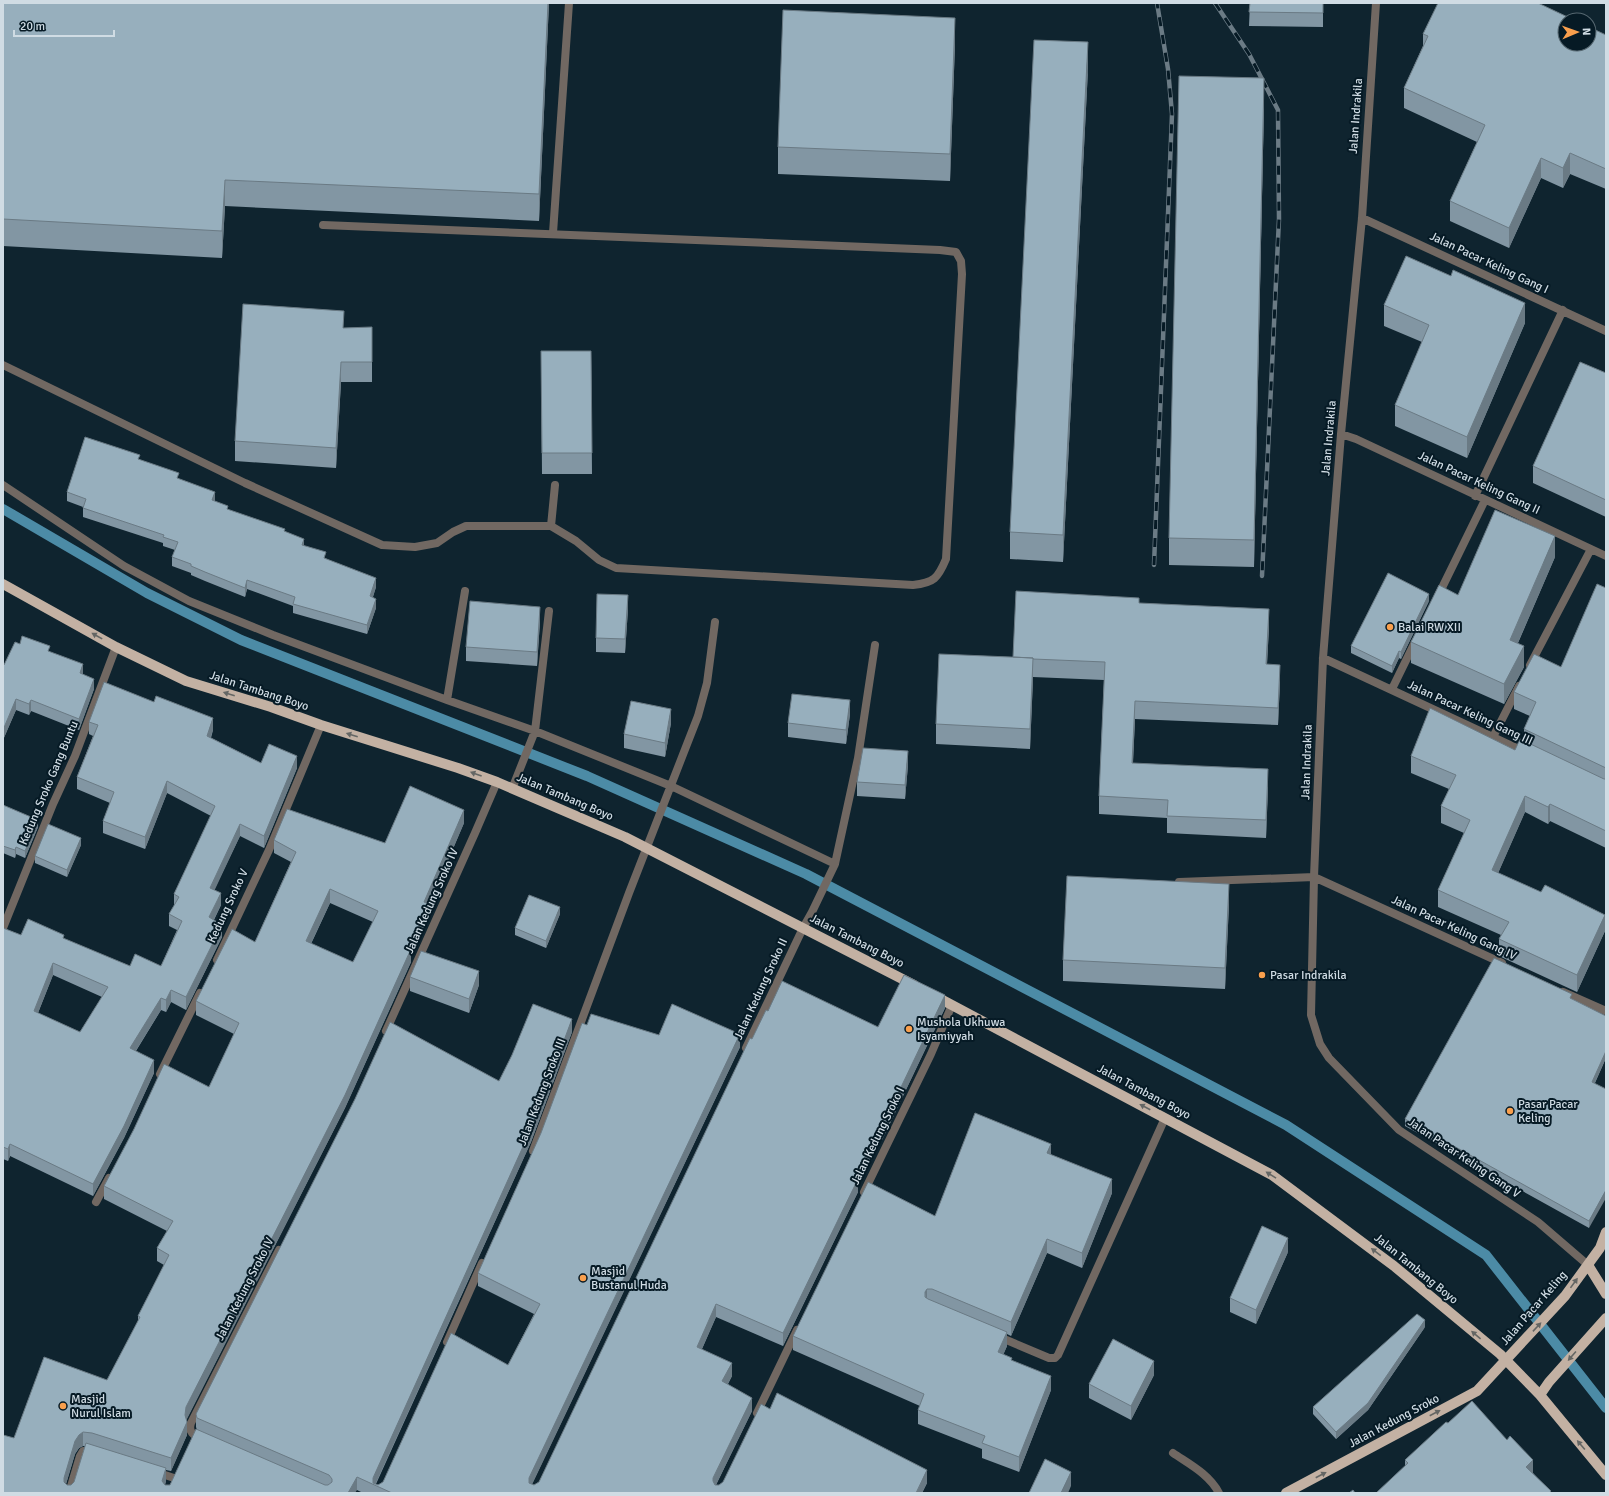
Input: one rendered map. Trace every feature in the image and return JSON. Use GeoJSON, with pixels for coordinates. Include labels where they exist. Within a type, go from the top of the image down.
{"type":"FeatureCollection","features":[{"type":"Feature","properties":{"kind":"main road","name":"Jalan Tambang Boyo"},"geometry":{"type":"LineString","coordinates":[[3,584],[116,647],[186,681],[271,707],[321,725],[458,768],[497,782],[648,848],[952,1005],[1272,1175],[1394,1266],[1509,1356],[1606,1475]]}},
{"type":"Feature","properties":{"kind":"main road","name":"Jalan Pacar Keling"},"geometry":{"type":"LineString","coordinates":[[1509,1356],[1561,1301],[1600,1248],[1606,1233]]}},
{"type":"Feature","properties":{"kind":"main road"},"geometry":{"type":"LineString","coordinates":[[1588,1265],[1606,1294]]}},
{"type":"Feature","properties":{"kind":"main road"},"geometry":{"type":"LineString","coordinates":[[1540,1395],[1549,1382],[1606,1318]]}},
{"type":"Feature","properties":{"kind":"main road","name":"Jalan Kedung Sroko"},"geometry":{"type":"LineString","coordinates":[[1286,1493],[1477,1391],[1509,1356]]}},
{"type":"Feature","properties":{"kind":"street"},"geometry":{"type":"LineString","coordinates":[[553,233],[569,3]]}},
{"type":"Feature","properties":{"kind":"street","name":"Jalan Indrakila"},"geometry":{"type":"LineString","coordinates":[[1314,876],[1323,658],[1341,434],[1362,218],[1376,3]]}},
{"type":"Feature","properties":{"kind":"street","name":"Jalan Pacar Keling Gang I"},"geometry":{"type":"LineString","coordinates":[[1362,218],[1606,331]]}},
{"type":"Feature","properties":{"kind":"street"},"geometry":{"type":"LineString","coordinates":[[3,365],[245,483],[382,545],[415,548],[437,543],[453,532],[466,526],[550,526],[576,541],[598,560],[616,568],[913,585],[928,584],[940,572],[946,559],[962,274],[961,261],[956,252],[940,250],[553,233],[323,225]]}},
{"type":"Feature","properties":{"kind":"street"},"geometry":{"type":"LineString","coordinates":[[1475,496],[1563,310]]}},
{"type":"Feature","properties":{"kind":"street","name":"Jalan Pacar Keling Gang II"},"geometry":{"type":"LineString","coordinates":[[1341,434],[1356,439],[1606,556]]}},
{"type":"Feature","properties":{"kind":"street"},"geometry":{"type":"LineString","coordinates":[[3,485],[124,566],[189,601],[273,635],[535,731],[835,864]]}},
{"type":"Feature","properties":{"kind":"street"},"geometry":{"type":"LineString","coordinates":[[550,526],[555,485]]}},
{"type":"Feature","properties":{"kind":"street"},"geometry":{"type":"LineString","coordinates":[[1433,605],[1485,500]]}},
{"type":"Feature","properties":{"kind":"street"},"geometry":{"type":"LineString","coordinates":[[1493,736],[1591,549]]}},
{"type":"Feature","properties":{"kind":"street"},"geometry":{"type":"LineString","coordinates":[[448,700],[465,591]]}},
{"type":"Feature","properties":{"kind":"street"},"geometry":{"type":"LineString","coordinates":[[512,789],[535,731],[548,611]]}},
{"type":"Feature","properties":{"kind":"street","name":"Jalan Kedung Sroko III"},"geometry":{"type":"LineString","coordinates":[[530,1159],[629,893],[648,848],[700,710],[707,683],[715,622]]}},
{"type":"Feature","properties":{"kind":"street"},"geometry":{"type":"LineString","coordinates":[[1392,689],[1420,633]]}},
{"type":"Feature","properties":{"kind":"street","name":"Jalan Kedung Sroko II"},"geometry":{"type":"LineString","coordinates":[[743,1056],[803,928],[835,864],[858,758],[875,645]]}},
{"type":"Feature","properties":{"kind":"street","name":"Kedung Sroko Gang Buntu"},"geometry":{"type":"LineString","coordinates":[[3,928],[53,804],[75,756],[116,647]]}},
{"type":"Feature","properties":{"kind":"street","name":"Jalan Pacar Keling Gang III"},"geometry":{"type":"LineString","coordinates":[[1323,658],[1493,736],[1535,757]]}},
{"type":"Feature","properties":{"kind":"street","name":"Kedung Sroko V"},"geometry":{"type":"LineString","coordinates":[[214,966],[272,843],[321,725]]}},
{"type":"Feature","properties":{"kind":"street","name":"Jalan Kedung Sroko IV"},"geometry":{"type":"LineString","coordinates":[[382,1039],[497,782]]}},
{"type":"Feature","properties":{"kind":"street"},"geometry":{"type":"LineString","coordinates":[[1174,882],[1314,876]]}},
{"type":"Feature","properties":{"kind":"street","name":"Jalan Pacar Keling Gang IV"},"geometry":{"type":"LineString","coordinates":[[1314,876],[1506,965]]}},
{"type":"Feature","properties":{"kind":"street","name":"Jalan Pacar Keling Gang V"},"geometry":{"type":"LineString","coordinates":[[1314,876],[1311,1015],[1320,1044],[1329,1058],[1399,1130],[1538,1222],[1588,1265]]}},
{"type":"Feature","properties":{"kind":"street"},"geometry":{"type":"LineString","coordinates":[[156,1082],[204,987]]}},
{"type":"Feature","properties":{"kind":"street"},"geometry":{"type":"LineString","coordinates":[[1556,988],[1606,1011]]}},
{"type":"Feature","properties":{"kind":"street","name":"Jalan Kedung Sroko I"},"geometry":{"type":"LineString","coordinates":[[861,1198],[931,1054],[952,1005]]}},
{"type":"Feature","properties":{"kind":"street"},"geometry":{"type":"LineString","coordinates":[[986,1331],[1048,1358],[1055,1358],[1058,1355],[1165,1118]]}},
{"type":"Feature","properties":{"kind":"street"},"geometry":{"type":"LineString","coordinates":[[96,1202],[114,1168]]}},
{"type":"Feature","properties":{"kind":"street","name":"Jalan Kedung Sroko IV"},"geometry":{"type":"LineString","coordinates":[[207,1441],[192,1439],[190,1423],[281,1245]]}},
{"type":"Feature","properties":{"kind":"street"},"geometry":{"type":"LineString","coordinates":[[444,1348],[487,1253]]}},
{"type":"Feature","properties":{"kind":"street"},"geometry":{"type":"LineString","coordinates":[[753,1421],[802,1320]]}},
{"type":"Feature","properties":{"kind":"street"},"geometry":{"type":"LineString","coordinates":[[69,1493],[80,1456],[83,1451],[98,1453]]}},
{"type":"Feature","properties":{"kind":"street"},"geometry":{"type":"LineString","coordinates":[[1172,1453],[1200,1471],[1214,1485],[1219,1493]]}},
{"type":"Feature","properties":{"kind":"street"},"geometry":{"type":"LineString","coordinates":[[151,1470],[175,1474],[169,1488]]}},
{"type":"Feature","properties":{"kind":"building"},"geometry":{"type":"Polygon","coordinates":[[[3,3],[548,3],[539,194],[225,180],[222,231],[3,219],[3,3]]]}},
{"type":"Feature","properties":{"kind":"building"},"geometry":{"type":"Polygon","coordinates":[[[1250,3],[1323,3],[1323,13],[1249,12],[1250,3]]]}},
{"type":"Feature","properties":{"kind":"building"},"geometry":{"type":"Polygon","coordinates":[[[1438,3],[1538,3],[1557,12],[1557,52],[1597,52],[1597,31],[1606,35],[1606,169],[1570,153],[1563,168],[1541,158],[1509,228],[1450,201],[1485,125],[1404,88],[1428,36],[1423,34],[1438,3]]]}},
{"type":"Feature","properties":{"kind":"building"},"geometry":{"type":"Polygon","coordinates":[[[783,10],[955,18],[950,154],[778,147],[783,10]]]}},
{"type":"Feature","properties":{"kind":"building"},"geometry":{"type":"Polygon","coordinates":[[[1034,40],[1088,42],[1063,535],[1010,532],[1034,40]]]}},
{"type":"Feature","properties":{"kind":"building"},"geometry":{"type":"Polygon","coordinates":[[[1179,76],[1264,78],[1254,540],[1169,538],[1179,76]]]}},
{"type":"Feature","properties":{"kind":"building"},"geometry":{"type":"Polygon","coordinates":[[[1406,256],[1451,276],[1453,270],[1525,303],[1467,437],[1395,405],[1429,325],[1384,305],[1406,256]]]}},
{"type":"Feature","properties":{"kind":"building"},"geometry":{"type":"Polygon","coordinates":[[[243,304],[344,311],[343,328],[372,327],[372,362],[341,362],[336,448],[235,441],[243,304]]]}},
{"type":"Feature","properties":{"kind":"building"},"geometry":{"type":"Polygon","coordinates":[[[541,351],[591,351],[592,453],[542,453],[541,351]]]}},
{"type":"Feature","properties":{"kind":"building"},"geometry":{"type":"Polygon","coordinates":[[[1580,362],[1606,373],[1606,500],[1533,466],[1580,362]]]}},
{"type":"Feature","properties":{"kind":"building"},"geometry":{"type":"Polygon","coordinates":[[[85,437],[140,455],[138,459],[179,473],[177,478],[215,492],[212,500],[228,506],[227,509],[285,529],[284,531],[304,539],[302,545],[326,552],[324,558],[376,578],[370,596],[376,599],[367,625],[293,604],[295,597],[247,580],[245,588],[205,572],[191,566],[191,564],[172,557],[178,542],[163,537],[164,535],[83,508],[86,499],[67,492],[85,437]]]}},
{"type":"Feature","properties":{"kind":"building"},"geometry":{"type":"Polygon","coordinates":[[[1495,510],[1555,536],[1510,640],[1524,646],[1504,684],[1411,642],[1439,585],[1458,595],[1495,510]]]}},
{"type":"Feature","properties":{"kind":"building","name":"Balai RW XII"},"geometry":{"type":"Polygon","coordinates":[[[1388,573],[1429,594],[1401,652],[1399,651],[1392,666],[1351,646],[1388,573]]]}},
{"type":"Feature","properties":{"kind":"building"},"geometry":{"type":"Polygon","coordinates":[[[1597,584],[1606,588],[1606,768],[1524,729],[1536,702],[1514,692],[1534,654],[1561,667],[1597,584]]]}},
{"type":"Feature","properties":{"kind":"building"},"geometry":{"type":"Polygon","coordinates":[[[1016,591],[1139,598],[1139,603],[1269,609],[1266,664],[1280,665],[1278,708],[1135,701],[1132,763],[1268,769],[1266,820],[1167,816],[1168,800],[1099,796],[1105,662],[1013,657],[1016,591]]]}},
{"type":"Feature","properties":{"kind":"building"},"geometry":{"type":"Polygon","coordinates":[[[597,594],[628,595],[625,639],[596,638],[597,594]]]}},
{"type":"Feature","properties":{"kind":"building"},"geometry":{"type":"Polygon","coordinates":[[[470,601],[540,607],[537,652],[466,647],[470,601]]]}},
{"type":"Feature","properties":{"kind":"building"},"geometry":{"type":"Polygon","coordinates":[[[22,636],[50,646],[48,651],[83,664],[80,673],[94,679],[79,719],[31,700],[29,704],[16,699],[3,730],[3,665],[15,642],[20,644],[22,636]]]}},
{"type":"Feature","properties":{"kind":"building"},"geometry":{"type":"Polygon","coordinates":[[[939,654],[1033,658],[1030,729],[936,724],[939,654]]]}},
{"type":"Feature","properties":{"kind":"building"},"geometry":{"type":"Polygon","coordinates":[[[104,682],[154,702],[156,696],[213,718],[207,736],[261,763],[269,744],[297,756],[264,836],[240,824],[210,888],[221,893],[209,917],[222,925],[186,997],[171,990],[166,1000],[161,998],[130,1048],[154,1060],[124,1126],[93,1184],[10,1144],[8,1149],[3,1147],[3,928],[21,935],[28,919],[64,935],[63,938],[130,966],[135,954],[161,966],[182,921],[169,914],[179,897],[174,894],[215,806],[167,781],[145,837],[103,821],[114,792],[77,777],[98,725],[89,722],[104,682]],[[53,963],[34,1011],[80,1032],[108,987],[53,963]]]}},
{"type":"Feature","properties":{"kind":"building"},"geometry":{"type":"Polygon","coordinates":[[[792,694],[850,700],[846,730],[788,723],[792,694]]]}},
{"type":"Feature","properties":{"kind":"building"},"geometry":{"type":"Polygon","coordinates":[[[631,701],[671,709],[665,743],[624,734],[631,701]]]}},
{"type":"Feature","properties":{"kind":"building"},"geometry":{"type":"Polygon","coordinates":[[[1430,708],[1515,750],[1520,739],[1606,779],[1606,831],[1550,804],[1548,807],[1525,796],[1492,870],[1541,892],[1545,885],[1605,915],[1577,975],[1499,939],[1509,922],[1438,890],[1470,820],[1441,806],[1456,775],[1411,756],[1430,708]]]}},
{"type":"Feature","properties":{"kind":"building"},"geometry":{"type":"Polygon","coordinates":[[[863,748],[908,751],[905,785],[857,782],[863,748]]]}},
{"type":"Feature","properties":{"kind":"building"},"geometry":{"type":"Polygon","coordinates":[[[410,786],[464,810],[424,902],[429,904],[408,948],[411,949],[345,1095],[186,1407],[185,1415],[187,1422],[171,1458],[92,1433],[83,1432],[75,1441],[64,1482],[67,1485],[71,1485],[74,1482],[86,1443],[166,1468],[162,1481],[165,1485],[170,1485],[196,1429],[325,1485],[332,1482],[329,1475],[197,1418],[196,1414],[355,1099],[390,1022],[499,1081],[512,1055],[533,1004],[572,1019],[531,1129],[373,1478],[373,1483],[378,1485],[383,1482],[451,1333],[508,1365],[540,1304],[478,1273],[541,1133],[582,1023],[587,1025],[591,1014],[659,1035],[672,1004],[740,1034],[529,1478],[529,1483],[534,1485],[539,1482],[750,1038],[752,1039],[766,1010],[768,1011],[782,981],[878,1027],[904,975],[945,995],[882,1127],[879,1126],[856,1177],[858,1179],[783,1333],[716,1304],[697,1347],[732,1363],[722,1381],[752,1398],[713,1478],[715,1485],[719,1485],[723,1482],[761,1404],[770,1409],[777,1393],[927,1470],[916,1493],[392,1493],[357,1477],[348,1493],[3,1493],[3,1435],[14,1438],[44,1357],[107,1380],[140,1317],[138,1316],[169,1255],[157,1248],[173,1221],[104,1186],[134,1129],[164,1064],[209,1087],[239,1023],[196,1001],[232,929],[255,942],[296,852],[274,840],[287,809],[385,843],[410,786]],[[330,889],[306,941],[353,962],[378,911],[330,889]]]}},
{"type":"Feature","properties":{"kind":"building"},"geometry":{"type":"Polygon","coordinates":[[[3,805],[38,820],[25,851],[16,847],[15,850],[3,846],[3,805]]]}},
{"type":"Feature","properties":{"kind":"building"},"geometry":{"type":"Polygon","coordinates":[[[48,824],[81,838],[67,870],[35,856],[48,824]]]}},
{"type":"Feature","properties":{"kind":"building"},"geometry":{"type":"Polygon","coordinates":[[[1067,876],[1229,884],[1225,968],[1063,960],[1067,876]]]}},
{"type":"Feature","properties":{"kind":"building"},"geometry":{"type":"Polygon","coordinates":[[[529,895],[560,907],[546,941],[515,928],[529,895]]]}},
{"type":"Feature","properties":{"kind":"building"},"geometry":{"type":"Polygon","coordinates":[[[421,951],[479,971],[469,999],[410,977],[421,951]]]}},
{"type":"Feature","properties":{"kind":"building","name":"Pasar Pacar Keling"},"geometry":{"type":"Polygon","coordinates":[[[1494,958],[1572,994],[1570,998],[1606,1016],[1606,1051],[1592,1082],[1606,1089],[1606,1190],[1589,1221],[1405,1119],[1494,958]]]}},
{"type":"Feature","properties":{"kind":"building"},"geometry":{"type":"Polygon","coordinates":[[[975,1113],[1051,1144],[1047,1153],[1112,1179],[1082,1253],[1047,1239],[1011,1322],[932,1289],[927,1289],[925,1292],[925,1297],[928,1299],[1007,1332],[998,1352],[1012,1358],[1011,1360],[1051,1376],[1019,1457],[982,1443],[985,1436],[918,1410],[924,1394],[793,1336],[868,1182],[935,1216],[975,1113]]]}},
{"type":"Feature","properties":{"kind":"building"},"geometry":{"type":"Polygon","coordinates":[[[1262,1226],[1288,1238],[1256,1310],[1230,1298],[1262,1226]]]}},
{"type":"Feature","properties":{"kind":"building"},"geometry":{"type":"Polygon","coordinates":[[[1417,1314],[1425,1320],[1368,1403],[1336,1432],[1313,1407],[1417,1314]]]}},
{"type":"Feature","properties":{"kind":"building"},"geometry":{"type":"Polygon","coordinates":[[[1113,1339],[1154,1361],[1131,1406],[1089,1384],[1113,1339]]]}},
{"type":"Feature","properties":{"kind":"building"},"geometry":{"type":"Polygon","coordinates":[[[1472,1401],[1507,1440],[1510,1436],[1533,1460],[1526,1467],[1551,1491],[1549,1493],[1376,1493],[1408,1463],[1405,1460],[1446,1422],[1448,1423],[1472,1401]]]}},
{"type":"Feature","properties":{"kind":"building"},"geometry":{"type":"Polygon","coordinates":[[[1045,1459],[1071,1472],[1061,1493],[1029,1493],[1045,1459]]]}},
{"type":"Feature","properties":{"kind":"waterway"},"geometry":{"type":"LineString","coordinates":[[3,509],[147,593],[241,640],[587,776],[806,874],[1286,1125],[1486,1255],[1606,1408]]}},
{"type":"Feature","properties":{"kind":"railway"},"geometry":{"type":"LineString","coordinates":[[1154,565],[1172,114],[1168,69],[1157,3]]}},
{"type":"Feature","properties":{"kind":"railway"},"geometry":{"type":"LineString","coordinates":[[1215,3],[1249,54],[1278,110],[1279,219],[1262,576]]}},
{"type":"Feature","properties":{"kind":"place","name":"Balai RW XII"},"geometry":{"type":"Point","coordinates":[1390,627]}},
{"type":"Feature","properties":{"kind":"place","name":"Pasar Indrakila"},"geometry":{"type":"Point","coordinates":[1262,975]}},
{"type":"Feature","properties":{"kind":"place","name":"Mushola Ukhuwa Isyamiyyah"},"geometry":{"type":"Point","coordinates":[909,1029]}},
{"type":"Feature","properties":{"kind":"place","name":"Pasar Pacar Keling"},"geometry":{"type":"Point","coordinates":[1510,1111]}},
{"type":"Feature","properties":{"kind":"place","name":"Masjid Bustanul Huda"},"geometry":{"type":"Point","coordinates":[583,1278]}},
{"type":"Feature","properties":{"kind":"place","name":"Masjid Nurul Islam"},"geometry":{"type":"Point","coordinates":[63,1406]}}]}
